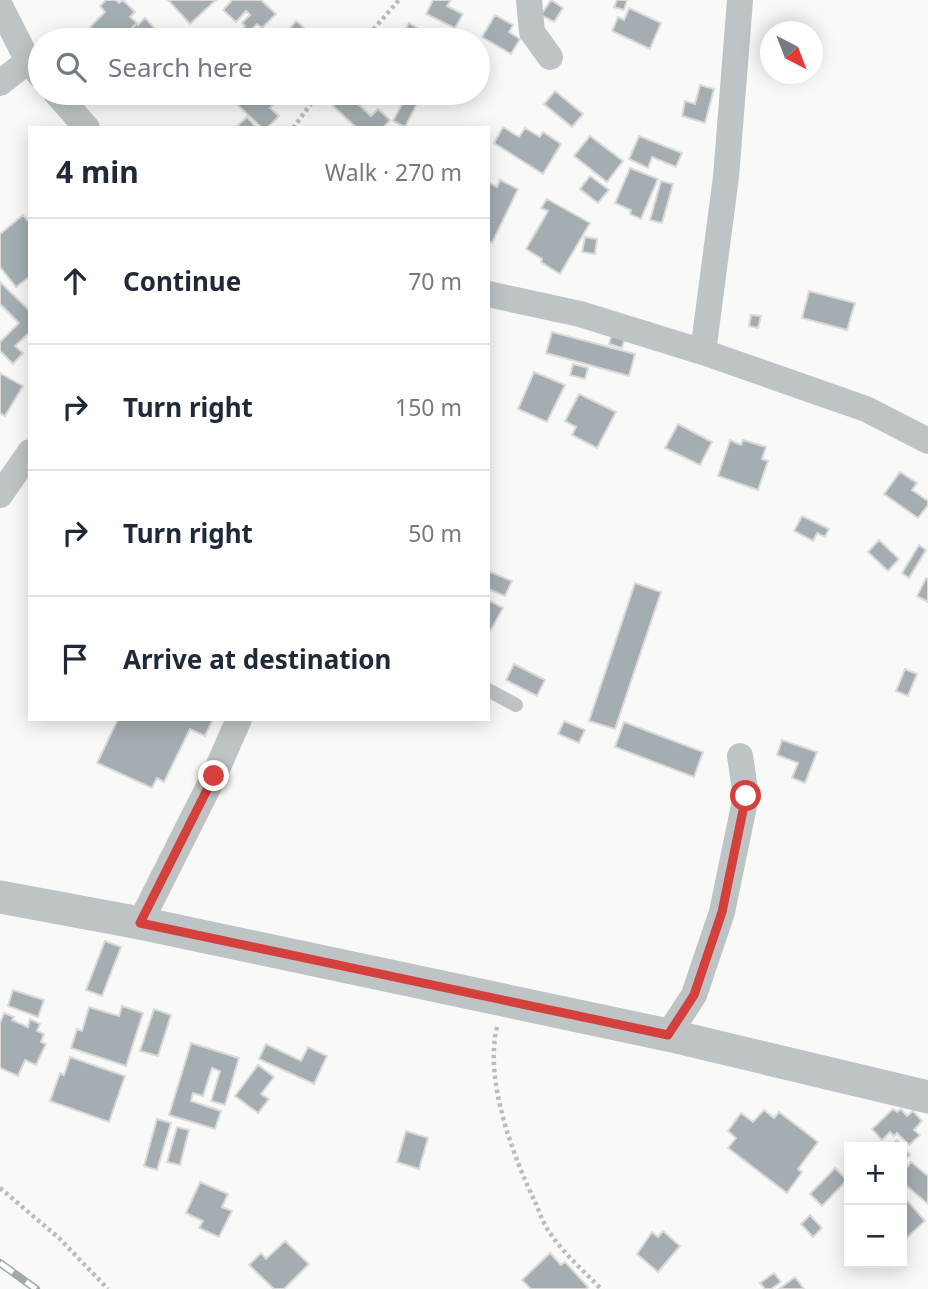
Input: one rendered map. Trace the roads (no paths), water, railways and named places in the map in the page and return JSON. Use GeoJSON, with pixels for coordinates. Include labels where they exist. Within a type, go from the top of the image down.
{"type":"FeatureCollection","features":[{"type":"Feature","properties":{"kind":"street"},"geometry":{"type":"LineString","coordinates":[[8,0],[0,6],[28,57]]}},
{"type":"Feature","properties":{"kind":"street"},"geometry":{"type":"LineString","coordinates":[[529,0],[532,32],[550,57]]}},
{"type":"Feature","properties":{"kind":"street"},"geometry":{"type":"LineString","coordinates":[[703,352],[726,177],[740,0]]}},
{"type":"Feature","properties":{"kind":"street"},"geometry":{"type":"LineString","coordinates":[[0,83],[28,71]]}},
{"type":"Feature","properties":{"kind":"street"},"geometry":{"type":"LineString","coordinates":[[67,105],[85,126]]}},
{"type":"Feature","properties":{"kind":"street"},"geometry":{"type":"LineString","coordinates":[[490,294],[580,314],[703,352],[866,409],[928,441]]}},
{"type":"Feature","properties":{"kind":"street"},"geometry":{"type":"LineString","coordinates":[[0,495],[28,455]]}},
{"type":"Feature","properties":{"kind":"street"},"geometry":{"type":"LineString","coordinates":[[140,923],[214,776],[238,721]]}},
{"type":"Feature","properties":{"kind":"street"},"geometry":{"type":"LineString","coordinates":[[668,1035],[694,995],[722,912],[746,796],[740,757]]}},
{"type":"Feature","properties":{"kind":"street"},"geometry":{"type":"LineString","coordinates":[[0,897],[140,923],[668,1035],[928,1097]]}},
{"type":"Feature","properties":{"kind":"lane"},"geometry":{"type":"LineString","coordinates":[[490,691],[516,705]]}},
{"type":"Feature","properties":{"kind":"railway"},"geometry":{"type":"LineString","coordinates":[[0,1263],[36,1289]]}}]}
